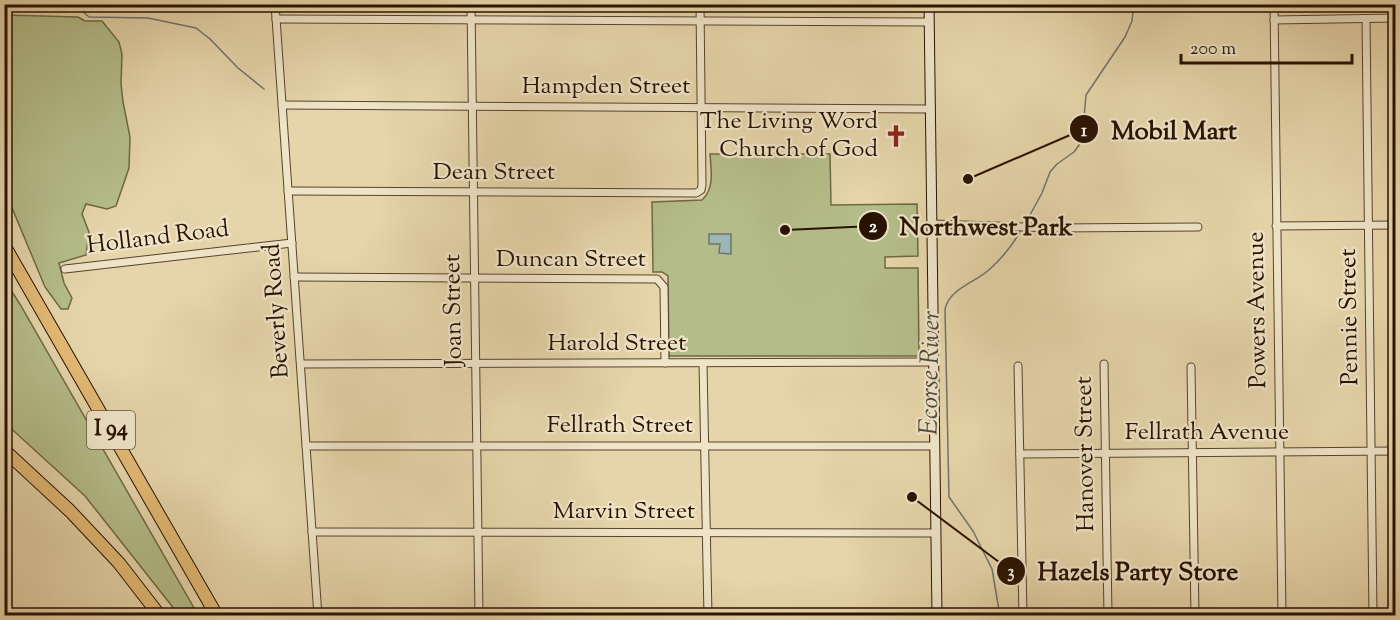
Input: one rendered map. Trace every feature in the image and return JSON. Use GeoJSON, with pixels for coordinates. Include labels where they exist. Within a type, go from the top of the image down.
{"type":"FeatureCollection","features":[{"type":"Feature","properties":{"kind":"highway","name":"I 94"},"geometry":{"type":"LineString","coordinates":[[4,245],[217,615]]}},
{"type":"Feature","properties":{"kind":"highway"},"geometry":{"type":"LineString","coordinates":[[4,450],[78,519],[118,563],[160,615]]}},
{"type":"Feature","properties":{"kind":"main road"},"geometry":{"type":"LineString","coordinates":[[929,4],[937,615]]}},
{"type":"Feature","properties":{"kind":"street","name":"Beverly Road"},"geometry":{"type":"LineString","coordinates":[[275,4],[318,615]]}},
{"type":"Feature","properties":{"kind":"street","name":"Joan Street"},"geometry":{"type":"LineString","coordinates":[[471,4],[479,615]]}},
{"type":"Feature","properties":{"kind":"street"},"geometry":{"type":"LineString","coordinates":[[700,4],[701,107]]}},
{"type":"Feature","properties":{"kind":"street","name":"Powers Avenue"},"geometry":{"type":"LineString","coordinates":[[1274,4],[1282,615]]}},
{"type":"Feature","properties":{"kind":"street"},"geometry":{"type":"LineString","coordinates":[[1274,20],[1395,18]]}},
{"type":"Feature","properties":{"kind":"street"},"geometry":{"type":"LineString","coordinates":[[276,19],[929,22]]}},
{"type":"Feature","properties":{"kind":"street","name":"Pennie Street"},"geometry":{"type":"LineString","coordinates":[[1366,19],[1373,615]]}},
{"type":"Feature","properties":{"kind":"street","name":"Hampden Street"},"geometry":{"type":"LineString","coordinates":[[282,105],[930,109]]}},
{"type":"Feature","properties":{"kind":"street","name":"Dean Street"},"geometry":{"type":"LineString","coordinates":[[288,191],[696,193],[702,185],[701,107]]}},
{"type":"Feature","properties":{"kind":"street"},"geometry":{"type":"LineString","coordinates":[[932,224],[1056,228],[1198,227]]}},
{"type":"Feature","properties":{"kind":"street"},"geometry":{"type":"LineString","coordinates":[[1276,226],[1395,225]]}},
{"type":"Feature","properties":{"kind":"street","name":"Holland Road"},"geometry":{"type":"LineString","coordinates":[[65,269],[292,243]]}},
{"type":"Feature","properties":{"kind":"street","name":"Duncan Street"},"geometry":{"type":"LineString","coordinates":[[294,277],[657,279],[664,287],[665,363]]}},
{"type":"Feature","properties":{"kind":"street","name":"Harold Street"},"geometry":{"type":"LineString","coordinates":[[301,364],[934,362]]}},
{"type":"Feature","properties":{"kind":"street"},"geometry":{"type":"LineString","coordinates":[[703,363],[708,615]]}},
{"type":"Feature","properties":{"kind":"street","name":"Hanover Street"},"geometry":{"type":"LineString","coordinates":[[1104,364],[1108,615]]}},
{"type":"Feature","properties":{"kind":"street"},"geometry":{"type":"LineString","coordinates":[[1018,366],[1023,615]]}},
{"type":"Feature","properties":{"kind":"street"},"geometry":{"type":"LineString","coordinates":[[1191,367],[1195,615]]}},
{"type":"Feature","properties":{"kind":"street","name":"Fellrath Street"},"geometry":{"type":"LineString","coordinates":[[306,446],[935,446]]}},
{"type":"Feature","properties":{"kind":"street","name":"Fellrath Avenue"},"geometry":{"type":"LineString","coordinates":[[1020,454],[1395,451]]}},
{"type":"Feature","properties":{"kind":"street","name":"Marvin Street"},"geometry":{"type":"LineString","coordinates":[[312,532],[936,533]]}},
{"type":"Feature","properties":{"kind":"green space"},"geometry":{"type":"Polygon","coordinates":[[[5,15],[78,17],[85,21],[102,21],[119,42],[122,54],[121,84],[130,137],[129,168],[116,206],[107,209],[86,204],[82,214],[89,232],[86,255],[59,263],[64,283],[72,298],[68,309],[61,309],[45,287],[5,191],[5,15]]]}},
{"type":"Feature","properties":{"kind":"green space"},"geometry":{"type":"Polygon","coordinates":[[[710,154],[830,154],[831,205],[917,204],[918,256],[885,257],[885,268],[918,268],[919,356],[669,356],[668,276],[662,272],[653,272],[652,202],[702,200],[711,184],[710,154]]]}},
{"type":"Feature","properties":{"kind":"green space"},"geometry":{"type":"Polygon","coordinates":[[[4,279],[198,615],[179,615],[85,496],[5,423],[4,279]]]}},
{"type":"Feature","properties":{"kind":"water"},"geometry":{"type":"Polygon","coordinates":[[[709,234],[731,234],[731,254],[719,253],[720,244],[709,244],[709,234]]]}},
{"type":"Feature","properties":{"kind":"waterway"},"geometry":{"type":"LineString","coordinates":[[74,4],[89,17],[148,18],[196,28],[264,89]]}},
{"type":"Feature","properties":{"kind":"waterway","name":"Ecorse River"},"geometry":{"type":"LineString","coordinates":[[1025,224],[1042,193],[1050,172],[1074,152],[1082,141],[1086,95],[1125,37],[1132,21],[1134,4]]}},
{"type":"Feature","properties":{"kind":"waterway","name":"Ecorse River"},"geometry":{"type":"LineString","coordinates":[[1000,616],[992,569],[973,531],[949,497],[945,309],[957,291],[984,274],[999,260],[1012,245],[1022,228]]}},
{"type":"Feature","properties":{"kind":"place","name":"The Living Word Church of God"},"geometry":{"type":"Point","coordinates":[896,136]}},
{"type":"Feature","properties":{"kind":"place","name":"Mobil Mart"},"geometry":{"type":"Point","coordinates":[968,179]}},
{"type":"Feature","properties":{"kind":"place","name":"Northwest Park"},"geometry":{"type":"Point","coordinates":[785,230]}},
{"type":"Feature","properties":{"kind":"place","name":"Hazels Party Store"},"geometry":{"type":"Point","coordinates":[912,497]}}]}
